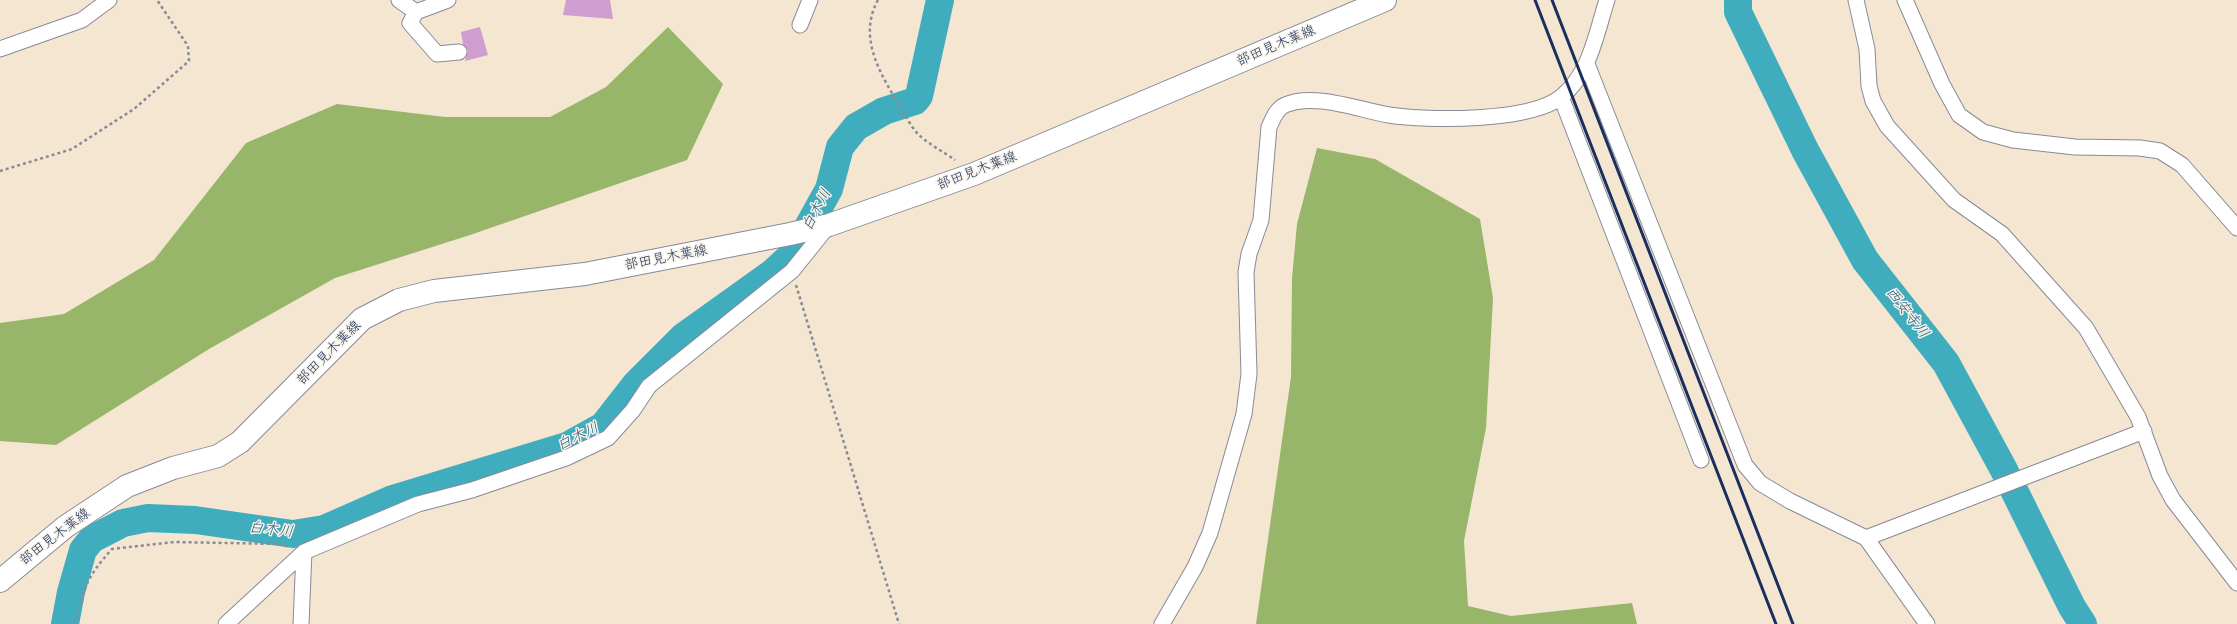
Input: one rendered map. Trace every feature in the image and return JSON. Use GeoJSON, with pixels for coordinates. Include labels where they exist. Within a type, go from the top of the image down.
{"type":"FeatureCollection","features":[{"type":"Feature","properties":{"kind":"main road","name":"部田見木葉線"},"geometry":{"type":"LineString","coordinates":[[0,581],[65,527],[127,486],[173,468],[218,456],[240,442],[362,319],[399,300],[434,291],[585,274],[790,234],[823,226],[974,174],[1385,0]]}},
{"type":"Feature","properties":{"kind":"street"},"geometry":{"type":"LineString","coordinates":[[0,49],[82,20],[109,0]]}},
{"type":"Feature","properties":{"kind":"street"},"geometry":{"type":"LineString","coordinates":[[398,0],[416,12]]}},
{"type":"Feature","properties":{"kind":"street"},"geometry":{"type":"LineString","coordinates":[[448,0],[416,12],[410,23],[437,54],[459,52]]}},
{"type":"Feature","properties":{"kind":"street"},"geometry":{"type":"LineString","coordinates":[[800,26],[810,0]]}},
{"type":"Feature","properties":{"kind":"street"},"geometry":{"type":"LineString","coordinates":[[1162,624],[1195,567],[1210,533],[1244,414],[1249,374],[1246,272],[1249,254],[1261,220],[1269,127],[1275,114],[1284,106],[1304,102],[1342,104],[1390,115],[1439,119],[1513,115],[1549,105],[1561,97],[1575,83],[1587,64],[1607,0]]}},
{"type":"Feature","properties":{"kind":"street"},"geometry":{"type":"LineString","coordinates":[[1856,0],[1867,49],[1868,86],[1873,101],[1887,126],[1954,200],[2002,234],[2086,328],[2138,416],[2160,476],[2173,500],[2237,584]]}},
{"type":"Feature","properties":{"kind":"street"},"geometry":{"type":"LineString","coordinates":[[1905,0],[1942,84],[1960,115],[1983,132],[2013,140],[2075,147],[2140,148],[2160,151],[2182,165],[2237,228]]}},
{"type":"Feature","properties":{"kind":"street"},"geometry":{"type":"LineString","coordinates":[[1587,64],[1745,465],[1760,483],[1790,501],[1866,538],[1927,624]]}},
{"type":"Feature","properties":{"kind":"street"},"geometry":{"type":"LineString","coordinates":[[1561,97],[1701,460]]}},
{"type":"Feature","properties":{"kind":"street"},"geometry":{"type":"LineString","coordinates":[[226,624],[304,552],[418,504],[472,490],[566,458],[608,438],[633,410],[649,386],[792,271],[823,226]]}},
{"type":"Feature","properties":{"kind":"street"},"geometry":{"type":"LineString","coordinates":[[1866,538],[2144,431]]}},
{"type":"Feature","properties":{"kind":"street"},"geometry":{"type":"LineString","coordinates":[[301,624],[304,552]]}},
{"type":"Feature","properties":{"kind":"path"},"geometry":{"type":"LineString","coordinates":[[0,171],[72,150],[134,109],[189,61],[188,46],[157,0]]}},
{"type":"Feature","properties":{"kind":"path"},"geometry":{"type":"LineString","coordinates":[[878,0],[874,7],[869,28],[871,45],[880,74],[918,134],[974,174]]}},
{"type":"Feature","properties":{"kind":"path"},"geometry":{"type":"LineString","coordinates":[[792,271],[899,624]]}},
{"type":"Feature","properties":{"kind":"path"},"geometry":{"type":"LineString","coordinates":[[75,624],[83,588],[95,568],[112,549],[174,542],[280,544],[304,552]]}},
{"type":"Feature","properties":{"kind":"green space"},"geometry":{"type":"Polygon","coordinates":[[[668,27],[723,84],[687,160],[470,235],[335,278],[209,349],[56,445],[0,441],[0,323],[64,314],[154,260],[246,143],[337,104],[445,117],[550,117],[606,87],[668,27]]]}},
{"type":"Feature","properties":{"kind":"green space"},"geometry":{"type":"Polygon","coordinates":[[[1317,148],[1375,159],[1480,219],[1493,298],[1486,428],[1464,541],[1468,606],[1511,616],[1632,603],[1637,624],[1256,624],[1291,377],[1292,278],[1297,224],[1317,148]]]}},
{"type":"Feature","properties":{"kind":"building"},"geometry":{"type":"Polygon","coordinates":[[[566,0],[610,0],[613,19],[563,15],[566,0]]]}},
{"type":"Feature","properties":{"kind":"building"},"geometry":{"type":"Polygon","coordinates":[[[480,27],[488,55],[465,61],[468,51],[463,44],[461,32],[480,27]]]}},
{"type":"Feature","properties":{"kind":"waterway","name":"白木川"},"geometry":{"type":"LineString","coordinates":[[65,624],[71,592],[83,550],[92,539],[123,523],[148,518],[195,520],[293,534],[324,529],[390,500],[567,446],[603,426],[635,385],[683,337],[771,274],[793,254],[829,189],[840,147],[856,127],[884,111],[915,101],[919,96],[940,0]]}},
{"type":"Feature","properties":{"kind":"waterway","name":"西安寺川"},"geometry":{"type":"LineString","coordinates":[[1738,0],[1738,12],[1805,150],[1865,260],[1946,363],[2004,470],[2072,607],[2083,624]]}},
{"type":"Feature","properties":{"kind":"railway"},"geometry":{"type":"LineString","coordinates":[[1535,0],[1776,624]]}},
{"type":"Feature","properties":{"kind":"railway"},"geometry":{"type":"LineString","coordinates":[[1552,0],[1793,624]]}}]}
